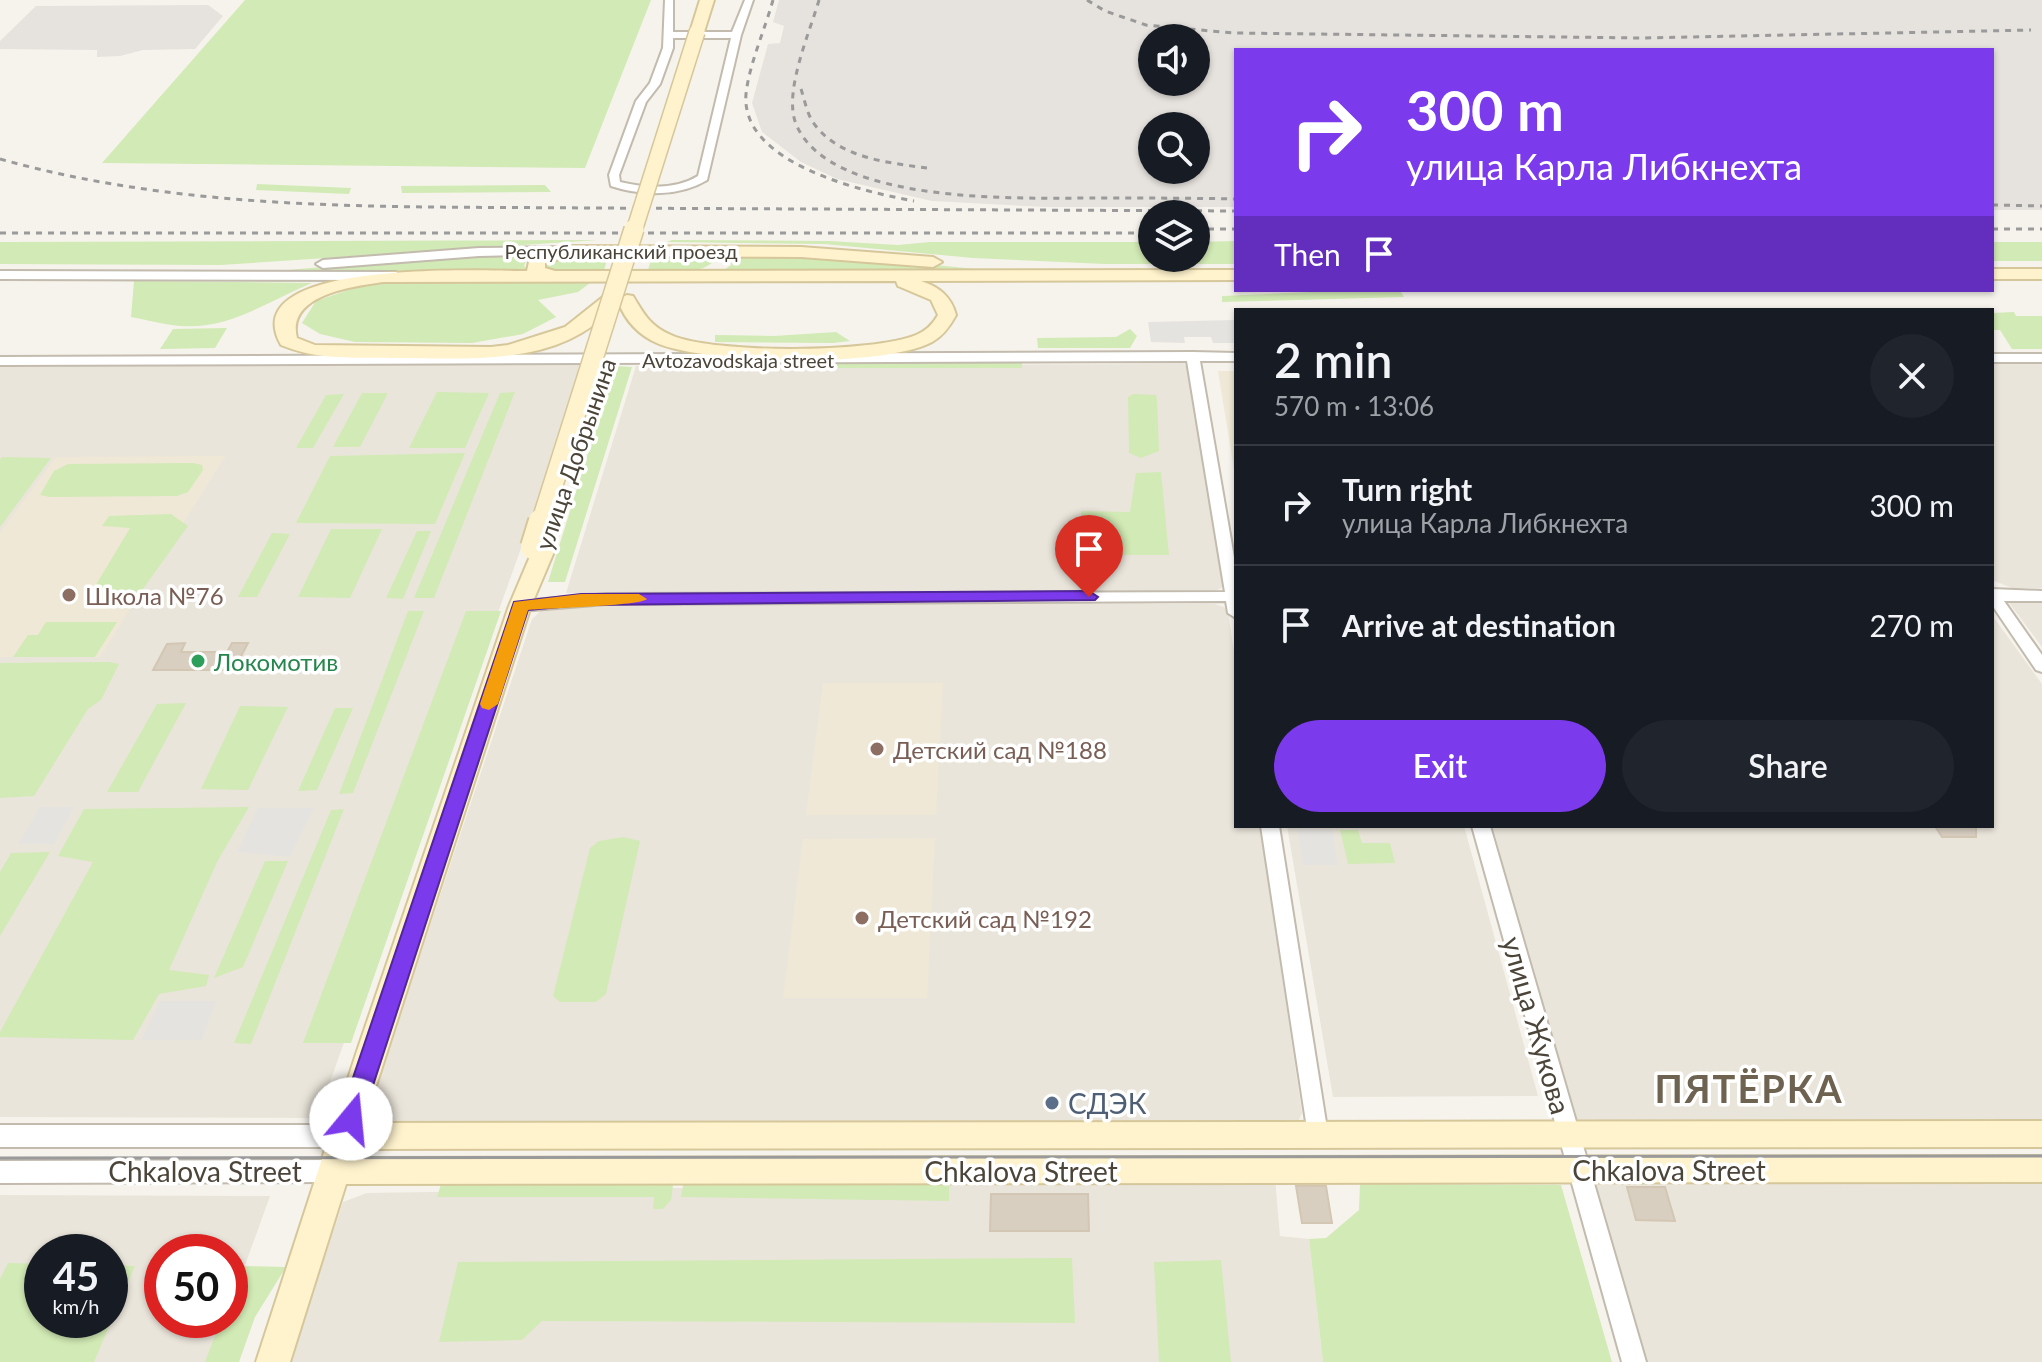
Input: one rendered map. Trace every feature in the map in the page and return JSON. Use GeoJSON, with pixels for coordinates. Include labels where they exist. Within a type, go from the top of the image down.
{"type":"FeatureCollection","features":[{"type":"Feature","properties":{"kind":"main road"},"geometry":{"type":"LineString","coordinates":[[704,32],[707,0]]}},
{"type":"Feature","properties":{"kind":"main road"},"geometry":{"type":"LineString","coordinates":[[704,32],[720,0]]}},
{"type":"Feature","properties":{"kind":"main road","name":"улица Добрынина"},"geometry":{"type":"LineString","coordinates":[[273,1362],[704,32]]}},
{"type":"Feature","properties":{"kind":"main road"},"geometry":{"type":"LineString","coordinates":[[694,250],[720,255],[724,260],[717,270],[696,276]]}},
{"type":"Feature","properties":{"kind":"main road"},"geometry":{"type":"LineString","coordinates":[[556,276],[536,271],[536,261],[552,253],[569,251]]}},
{"type":"Feature","properties":{"kind":"main road","name":"Республиканский проезд"},"geometry":{"type":"LineString","coordinates":[[569,251],[816,253],[1087,275]]}},
{"type":"Feature","properties":{"kind":"main road"},"geometry":{"type":"LineString","coordinates":[[1994,274],[2042,274]]}},
{"type":"Feature","properties":{"kind":"main road","name":"Республиканский проезд"},"geometry":{"type":"LineString","coordinates":[[417,276],[1234,275]]}},
{"type":"Feature","properties":{"kind":"main road"},"geometry":{"type":"LineString","coordinates":[[417,276],[368,279],[315,293],[296,305],[285,323],[285,335],[288,341],[312,351],[491,353],[546,341],[579,327],[618,300],[654,334],[692,348],[745,352],[892,349],[923,340],[942,325],[947,315],[940,298],[929,290],[897,281],[862,277]]}},
{"type":"Feature","properties":{"kind":"main road","name":"Chkalova Street"},"geometry":{"type":"LineString","coordinates":[[346,1136],[2042,1134]]}},
{"type":"Feature","properties":{"kind":"main road","name":"Chkalova Street"},"geometry":{"type":"LineString","coordinates":[[335,1171],[2042,1169]]}},
{"type":"Feature","properties":{"kind":"street"},"geometry":{"type":"LineString","coordinates":[[669,0],[668,48],[655,84],[641,101],[614,175],[615,184],[621,186],[676,187],[695,184],[703,178],[736,35],[749,0]]}},
{"type":"Feature","properties":{"kind":"street"},"geometry":{"type":"LineString","coordinates":[[668,35],[736,35]]}},
{"type":"Feature","properties":{"kind":"street","name":"Республиканский проезд"},"geometry":{"type":"LineString","coordinates":[[155,274],[447,253],[569,251]]}},
{"type":"Feature","properties":{"kind":"street","name":"Республиканский проезд"},"geometry":{"type":"LineString","coordinates":[[0,275],[417,276]]}},
{"type":"Feature","properties":{"kind":"street"},"geometry":{"type":"LineString","coordinates":[[1193,356],[1234,590]]}},
{"type":"Feature","properties":{"kind":"street","name":"Avtozavodskaja street"},"geometry":{"type":"LineString","coordinates":[[0,361],[1234,357]]}},
{"type":"Feature","properties":{"kind":"street"},"geometry":{"type":"LineString","coordinates":[[1994,358],[2042,358]]}},
{"type":"Feature","properties":{"kind":"street"},"geometry":{"type":"LineString","coordinates":[[520,606],[607,599],[1234,596]]}},
{"type":"Feature","properties":{"kind":"street"},"geometry":{"type":"LineString","coordinates":[[1994,596],[2042,596]]}},
{"type":"Feature","properties":{"kind":"street"},"geometry":{"type":"LineString","coordinates":[[1994,599],[2042,667]]}},
{"type":"Feature","properties":{"kind":"street"},"geometry":{"type":"LineString","coordinates":[[1270,828],[1318,1135]]}},
{"type":"Feature","properties":{"kind":"street","name":"улица Жукова"},"geometry":{"type":"LineString","coordinates":[[1482,828],[1634,1362]]}},
{"type":"Feature","properties":{"kind":"street","name":"Chkalova Street"},"geometry":{"type":"LineString","coordinates":[[0,1136],[346,1136]]}},
{"type":"Feature","properties":{"kind":"street","name":"Chkalova Street"},"geometry":{"type":"LineString","coordinates":[[0,1172],[335,1171]]}},
{"type":"Feature","properties":{"kind":"shaded area"},"geometry":{"type":"Polygon","coordinates":[[[779,0],[2042,0],[2042,210],[1994,210],[1994,48],[1234,48],[1234,207],[1210,207],[1210,200],[1138,200],[1138,207],[1047,207],[932,201],[837,179],[801,162],[762,132],[752,103],[768,44],[780,43],[784,26],[773,22],[779,0]]]}},
{"type":"Feature","properties":{"kind":"shaded area"},"geometry":{"type":"Polygon","coordinates":[[[208,5],[223,16],[195,49],[143,50],[120,56],[97,57],[97,50],[0,49],[0,41],[36,6],[208,5]]]}},
{"type":"Feature","properties":{"kind":"shaded area"},"geometry":{"type":"Polygon","coordinates":[[[1234,320],[1234,343],[1213,343],[1211,337],[1184,337],[1185,343],[1151,342],[1148,322],[1234,320]]]}},
{"type":"Feature","properties":{"kind":"shaded area"},"geometry":{"type":"Polygon","coordinates":[[[1994,361],[2042,361],[2042,588],[2012,588],[1994,581],[1994,361]]]}},
{"type":"Feature","properties":{"kind":"shaded area"},"geometry":{"type":"Polygon","coordinates":[[[0,364],[587,364],[317,1118],[0,1117],[0,364]]]}},
{"type":"Feature","properties":{"kind":"shaded area"},"geometry":{"type":"Polygon","coordinates":[[[1183,364],[1190,367],[1226,585],[1214,592],[566,593],[636,366],[1183,364]]]}},
{"type":"Feature","properties":{"kind":"shaded area"},"geometry":{"type":"Polygon","coordinates":[[[1218,371],[1234,371],[1234,470],[1218,371]]]}},
{"type":"Feature","properties":{"kind":"shaded area","name":"Школа №76"},"geometry":{"type":"Polygon","coordinates":[[[225,456],[100,657],[0,657],[0,533],[56,457],[225,456]]]}},
{"type":"Feature","properties":{"kind":"shaded area"},"geometry":{"type":"Polygon","coordinates":[[[2007,600],[2042,600],[2042,647],[2007,600]]]}},
{"type":"Feature","properties":{"kind":"shaded area"},"geometry":{"type":"Polygon","coordinates":[[[586,602],[1215,604],[1224,607],[1228,612],[1234,652],[1234,828],[1260,828],[1302,1113],[1298,1121],[1286,1125],[379,1124],[372,1120],[369,1112],[371,1103],[532,619],[543,609],[586,602]]]}},
{"type":"Feature","properties":{"kind":"shaded area"},"geometry":{"type":"Polygon","coordinates":[[[1994,618],[2042,684],[2042,1127],[1576,1128],[1490,828],[1994,828],[1994,618]]]}},
{"type":"Feature","properties":{"kind":"shaded area","name":"Детский сад №188"},"geometry":{"type":"Polygon","coordinates":[[[823,683],[943,683],[936,815],[806,815],[823,683]]]}},
{"type":"Feature","properties":{"kind":"shaded area"},"geometry":{"type":"Polygon","coordinates":[[[40,807],[74,807],[54,844],[18,844],[40,807]]]}},
{"type":"Feature","properties":{"kind":"shaded area"},"geometry":{"type":"Polygon","coordinates":[[[258,808],[314,808],[290,857],[237,852],[258,808]]]}},
{"type":"Feature","properties":{"kind":"shaded area"},"geometry":{"type":"Polygon","coordinates":[[[1287,828],[1465,828],[1538,1096],[1333,1097],[1287,828]]]}},
{"type":"Feature","properties":{"kind":"shaded area"},"geometry":{"type":"Polygon","coordinates":[[[1297,829],[1332,829],[1338,865],[1303,865],[1297,829]]]}},
{"type":"Feature","properties":{"kind":"shaded area","name":"Детский сад №192"},"geometry":{"type":"Polygon","coordinates":[[[935,838],[927,998],[783,998],[803,839],[935,838]]]}},
{"type":"Feature","properties":{"kind":"shaded area"},"geometry":{"type":"Polygon","coordinates":[[[160,1001],[216,1001],[202,1040],[141,1040],[160,1001]]]}},
{"type":"Feature","properties":{"kind":"shaded area"},"geometry":{"type":"Polygon","coordinates":[[[1585,1175],[2042,1175],[2042,1362],[1640,1362],[1585,1175]]]}},
{"type":"Feature","properties":{"kind":"shaded area"},"geometry":{"type":"Polygon","coordinates":[[[1275,1178],[1280,1236],[1309,1239],[1323,1362],[290,1362],[343,1202],[367,1193],[1275,1178]]]}},
{"type":"Feature","properties":{"kind":"shaded area"},"geometry":{"type":"Polygon","coordinates":[[[0,1195],[270,1196],[248,1257],[248,1234],[144,1234],[144,1338],[219,1338],[210,1362],[0,1362],[0,1195]]]}},
{"type":"Feature","properties":{"kind":"green space"},"geometry":{"type":"Polygon","coordinates":[[[245,0],[651,0],[585,168],[102,163],[245,0]]]}},
{"type":"Feature","properties":{"kind":"green space"},"geometry":{"type":"Polygon","coordinates":[[[257,184],[351,188],[349,194],[256,190],[257,184]]]}},
{"type":"Feature","properties":{"kind":"green space"},"geometry":{"type":"Polygon","coordinates":[[[545,185],[551,192],[402,193],[401,186],[545,185]]]}},
{"type":"Feature","properties":{"kind":"green space"},"geometry":{"type":"Polygon","coordinates":[[[598,240],[221,265],[0,264],[0,242],[598,240]]]}},
{"type":"Feature","properties":{"kind":"green space"},"geometry":{"type":"Polygon","coordinates":[[[828,241],[898,245],[930,242],[1138,242],[1138,264],[973,258],[824,244],[667,242],[828,241]]]}},
{"type":"Feature","properties":{"kind":"green space"},"geometry":{"type":"Polygon","coordinates":[[[1234,241],[1234,264],[1210,264],[1210,242],[1234,241]]]}},
{"type":"Feature","properties":{"kind":"green space"},"geometry":{"type":"Polygon","coordinates":[[[1994,242],[2042,242],[2042,261],[1994,261],[1994,242]]]}},
{"type":"Feature","properties":{"kind":"green space"},"geometry":{"type":"Polygon","coordinates":[[[539,254],[526,261],[524,266],[532,273],[265,272],[436,257],[539,254]]]}},
{"type":"Feature","properties":{"kind":"green space"},"geometry":{"type":"Polygon","coordinates":[[[609,254],[604,270],[552,270],[542,263],[554,255],[609,254]]]}},
{"type":"Feature","properties":{"kind":"green space"},"geometry":{"type":"Polygon","coordinates":[[[653,254],[706,255],[714,261],[701,269],[648,270],[653,254]]]}},
{"type":"Feature","properties":{"kind":"green space"},"geometry":{"type":"Polygon","coordinates":[[[730,255],[828,255],[998,271],[720,273],[731,265],[730,255]]]}},
{"type":"Feature","properties":{"kind":"green space"},"geometry":{"type":"Polygon","coordinates":[[[134,281],[312,283],[232,319],[199,326],[181,326],[131,317],[134,281]]]}},
{"type":"Feature","properties":{"kind":"green space"},"geometry":{"type":"Polygon","coordinates":[[[409,282],[590,283],[578,292],[538,300],[556,317],[523,334],[472,343],[355,342],[320,334],[302,323],[316,301],[360,286],[409,282]]]}},
{"type":"Feature","properties":{"kind":"green space"},"geometry":{"type":"Polygon","coordinates":[[[1401,292],[1404,297],[1222,302],[1222,296],[1401,292]]]}},
{"type":"Feature","properties":{"kind":"green space"},"geometry":{"type":"Polygon","coordinates":[[[1994,313],[2042,316],[2042,349],[2012,349],[2000,330],[1994,330],[1994,313]]]}},
{"type":"Feature","properties":{"kind":"green space"},"geometry":{"type":"Polygon","coordinates":[[[227,328],[215,348],[160,349],[173,329],[227,328]]]}},
{"type":"Feature","properties":{"kind":"green space"},"geometry":{"type":"Polygon","coordinates":[[[1130,329],[1137,336],[1130,348],[1038,348],[1037,338],[1116,337],[1130,329]]]}},
{"type":"Feature","properties":{"kind":"green space"},"geometry":{"type":"Polygon","coordinates":[[[836,332],[850,341],[715,342],[715,335],[774,336],[836,332]]]}},
{"type":"Feature","properties":{"kind":"green space"},"geometry":{"type":"Polygon","coordinates":[[[1022,359],[1022,368],[798,368],[799,361],[1022,359]]]}},
{"type":"Feature","properties":{"kind":"green space"},"geometry":{"type":"Polygon","coordinates":[[[615,366],[632,367],[565,582],[548,582],[615,366]]]}},
{"type":"Feature","properties":{"kind":"green space"},"geometry":{"type":"Polygon","coordinates":[[[437,392],[489,393],[465,448],[409,448],[437,392]]]}},
{"type":"Feature","properties":{"kind":"green space"},"geometry":{"type":"Polygon","coordinates":[[[515,392],[434,598],[414,598],[500,393],[515,392]]]}},
{"type":"Feature","properties":{"kind":"green space"},"geometry":{"type":"Polygon","coordinates":[[[362,393],[388,393],[360,447],[333,447],[362,393]]]}},
{"type":"Feature","properties":{"kind":"green space"},"geometry":{"type":"Polygon","coordinates":[[[344,394],[313,448],[296,448],[326,395],[344,394]]]}},
{"type":"Feature","properties":{"kind":"green space"},"geometry":{"type":"Polygon","coordinates":[[[1133,394],[1156,395],[1157,400],[1159,451],[1141,458],[1129,453],[1128,397],[1133,394]]]}},
{"type":"Feature","properties":{"kind":"green space"},"geometry":{"type":"Polygon","coordinates":[[[465,453],[435,524],[296,523],[330,456],[465,453]]]}},
{"type":"Feature","properties":{"kind":"green space"},"geometry":{"type":"Polygon","coordinates":[[[2,457],[51,458],[0,527],[0,460],[2,457]]]}},
{"type":"Feature","properties":{"kind":"green space"},"geometry":{"type":"Polygon","coordinates":[[[68,464],[202,465],[203,470],[188,492],[177,496],[40,495],[54,471],[68,464]]]}},
{"type":"Feature","properties":{"kind":"green space"},"geometry":{"type":"Polygon","coordinates":[[[1161,472],[1169,555],[1082,555],[1081,511],[1130,512],[1136,473],[1161,472]]]}},
{"type":"Feature","properties":{"kind":"green space"},"geometry":{"type":"Polygon","coordinates":[[[171,514],[188,526],[133,603],[85,603],[130,528],[102,526],[109,516],[171,514]]]}},
{"type":"Feature","properties":{"kind":"green space"},"geometry":{"type":"Polygon","coordinates":[[[331,529],[382,529],[350,598],[298,597],[331,529]]]}},
{"type":"Feature","properties":{"kind":"green space"},"geometry":{"type":"Polygon","coordinates":[[[417,531],[431,531],[403,599],[386,598],[417,531]]]}},
{"type":"Feature","properties":{"kind":"green space"},"geometry":{"type":"Polygon","coordinates":[[[272,533],[290,534],[257,597],[238,597],[272,533]]]}},
{"type":"Feature","properties":{"kind":"green space"},"geometry":{"type":"Polygon","coordinates":[[[408,611],[424,611],[353,793],[339,794],[408,611]]]}},
{"type":"Feature","properties":{"kind":"green space"},"geometry":{"type":"Polygon","coordinates":[[[466,611],[501,611],[351,1043],[303,1043],[466,611]]]}},
{"type":"Feature","properties":{"kind":"green space"},"geometry":{"type":"Polygon","coordinates":[[[46,622],[117,622],[95,657],[13,657],[28,635],[38,635],[46,622]]]}},
{"type":"Feature","properties":{"kind":"green space"},"geometry":{"type":"Polygon","coordinates":[[[0,663],[119,664],[101,700],[88,709],[34,796],[0,798],[0,663]]]}},
{"type":"Feature","properties":{"kind":"green space"},"geometry":{"type":"Polygon","coordinates":[[[186,703],[138,792],[107,792],[157,704],[186,703]]]}},
{"type":"Feature","properties":{"kind":"green space"},"geometry":{"type":"Polygon","coordinates":[[[240,706],[288,707],[248,790],[201,789],[240,706]]]}},
{"type":"Feature","properties":{"kind":"green space"},"geometry":{"type":"Polygon","coordinates":[[[335,708],[353,708],[317,790],[298,791],[335,708]]]}},
{"type":"Feature","properties":{"kind":"green space"},"geometry":{"type":"Polygon","coordinates":[[[249,807],[217,862],[169,970],[209,975],[206,986],[159,994],[133,1040],[0,1037],[93,862],[58,856],[84,809],[249,807]]]}},
{"type":"Feature","properties":{"kind":"green space"},"geometry":{"type":"Polygon","coordinates":[[[344,809],[251,1044],[234,1043],[331,810],[344,809]]]}},
{"type":"Feature","properties":{"kind":"green space"},"geometry":{"type":"Polygon","coordinates":[[[1340,830],[1358,830],[1362,843],[1390,843],[1395,863],[1348,864],[1340,830]]]}},
{"type":"Feature","properties":{"kind":"green space"},"geometry":{"type":"Polygon","coordinates":[[[623,837],[640,841],[606,994],[596,1002],[560,1002],[553,996],[590,848],[599,841],[623,837]]]}},
{"type":"Feature","properties":{"kind":"green space"},"geometry":{"type":"Polygon","coordinates":[[[50,852],[0,936],[0,872],[11,853],[50,852]]]}},
{"type":"Feature","properties":{"kind":"green space"},"geometry":{"type":"Polygon","coordinates":[[[265,861],[288,861],[243,967],[214,978],[265,861]]]}},
{"type":"Feature","properties":{"kind":"green space"},"geometry":{"type":"Polygon","coordinates":[[[685,1176],[949,1177],[949,1201],[681,1197],[685,1176]]]}},
{"type":"Feature","properties":{"kind":"green space"},"geometry":{"type":"Polygon","coordinates":[[[443,1178],[674,1178],[671,1200],[663,1209],[653,1209],[654,1197],[437,1197],[443,1178]]]}},
{"type":"Feature","properties":{"kind":"green space"},"geometry":{"type":"Polygon","coordinates":[[[1360,1184],[1561,1185],[1612,1362],[1323,1362],[1309,1239],[1326,1238],[1359,1210],[1360,1184]]]}},
{"type":"Feature","properties":{"kind":"green space"},"geometry":{"type":"Polygon","coordinates":[[[1072,1258],[1075,1323],[542,1321],[522,1340],[439,1342],[458,1262],[1072,1258]]]}},
{"type":"Feature","properties":{"kind":"green space"},"geometry":{"type":"Polygon","coordinates":[[[1221,1260],[1231,1362],[1159,1362],[1154,1262],[1221,1260]]]}},
{"type":"Feature","properties":{"kind":"green space"},"geometry":{"type":"Polygon","coordinates":[[[8,1263],[24,1263],[24,1338],[104,1338],[94,1362],[0,1362],[0,1279],[8,1263]]]}},
{"type":"Feature","properties":{"kind":"green space"},"geometry":{"type":"Polygon","coordinates":[[[128,1266],[135,1266],[128,1282],[128,1266]]]}},
{"type":"Feature","properties":{"kind":"green space"},"geometry":{"type":"Polygon","coordinates":[[[248,1266],[286,1267],[255,1317],[248,1337],[248,1266]]]}},
{"type":"Feature","properties":{"kind":"green space"},"geometry":{"type":"Polygon","coordinates":[[[214,1338],[248,1338],[239,1362],[205,1362],[214,1338]]]}},
{"type":"Feature","properties":{"kind":"building","name":"Локомотив"},"geometry":{"type":"Polygon","coordinates":[[[185,643],[181,652],[227,652],[232,643],[248,643],[234,670],[153,670],[167,644],[185,643]]]}},
{"type":"Feature","properties":{"kind":"building"},"geometry":{"type":"Polygon","coordinates":[[[1936,828],[1976,828],[1976,837],[1942,837],[1936,828]]]}},
{"type":"Feature","properties":{"kind":"building"},"geometry":{"type":"Polygon","coordinates":[[[1296,1186],[1326,1186],[1332,1223],[1302,1223],[1296,1186]]]}},
{"type":"Feature","properties":{"kind":"building"},"geometry":{"type":"Polygon","coordinates":[[[1627,1187],[1665,1187],[1675,1221],[1636,1220],[1627,1187]]]}},
{"type":"Feature","properties":{"kind":"building"},"geometry":{"type":"Polygon","coordinates":[[[991,1194],[1088,1194],[1089,1231],[990,1231],[991,1194]]]}},
{"type":"Feature","properties":{"kind":"tram line"},"geometry":{"type":"LineString","coordinates":[[0,1158],[2042,1156]]}},
{"type":"Feature","properties":{"kind":"railway"},"geometry":{"type":"LineString","coordinates":[[773,0],[746,94],[749,118],[763,139],[784,156],[838,182],[914,201]]}},
{"type":"Feature","properties":{"kind":"railway"},"geometry":{"type":"LineString","coordinates":[[819,0],[795,79],[793,111],[796,124],[816,151],[847,170],[886,183],[931,192],[978,196],[1234,199]]}},
{"type":"Feature","properties":{"kind":"railway"},"geometry":{"type":"LineString","coordinates":[[1087,0],[1105,11],[1146,25],[1233,33],[1643,38],[2031,30]]}},
{"type":"Feature","properties":{"kind":"railway"},"geometry":{"type":"LineString","coordinates":[[801,89],[812,121],[838,145],[866,157],[927,168]]}},
{"type":"Feature","properties":{"kind":"railway"},"geometry":{"type":"LineString","coordinates":[[0,159],[73,177],[145,189],[292,203],[440,207],[1234,211]]}},
{"type":"Feature","properties":{"kind":"railway"},"geometry":{"type":"LineString","coordinates":[[1994,205],[2042,206]]}},
{"type":"Feature","properties":{"kind":"railway"},"geometry":{"type":"LineString","coordinates":[[1210,229],[1234,229]]}},
{"type":"Feature","properties":{"kind":"railway"},"geometry":{"type":"LineString","coordinates":[[1994,229],[2042,229]]}},
{"type":"Feature","properties":{"kind":"railway"},"geometry":{"type":"LineString","coordinates":[[0,233],[1138,233]]}},
{"type":"Feature","properties":{"kind":"slow traffic"},"geometry":{"type":"LineString","coordinates":[[489,704],[520,606],[568,600],[639,599]]}},
{"type":"Feature","properties":{"kind":"place","name":"Школа №76"},"geometry":{"type":"Point","coordinates":[69,595]}},
{"type":"Feature","properties":{"kind":"place","name":"Локомотив"},"geometry":{"type":"Point","coordinates":[198,661]}},
{"type":"Feature","properties":{"kind":"place","name":"Детский сад №188"},"geometry":{"type":"Point","coordinates":[877,749]}},
{"type":"Feature","properties":{"kind":"place","name":"Детский сад №192"},"geometry":{"type":"Point","coordinates":[862,918]}},
{"type":"Feature","properties":{"kind":"place","name":"СДЭК"},"geometry":{"type":"Point","coordinates":[1052,1103]}},
{"type":"Feature","properties":{"kind":"district","name":"ПЯТЁРКА"},"geometry":{"type":"Point","coordinates":[1749,1088]}},
{"type":"Feature","properties":{"kind":"route"},"geometry":{"type":"LineString","coordinates":[[351,1119],[520,606],[568,600],[1089,597]]}}]}
